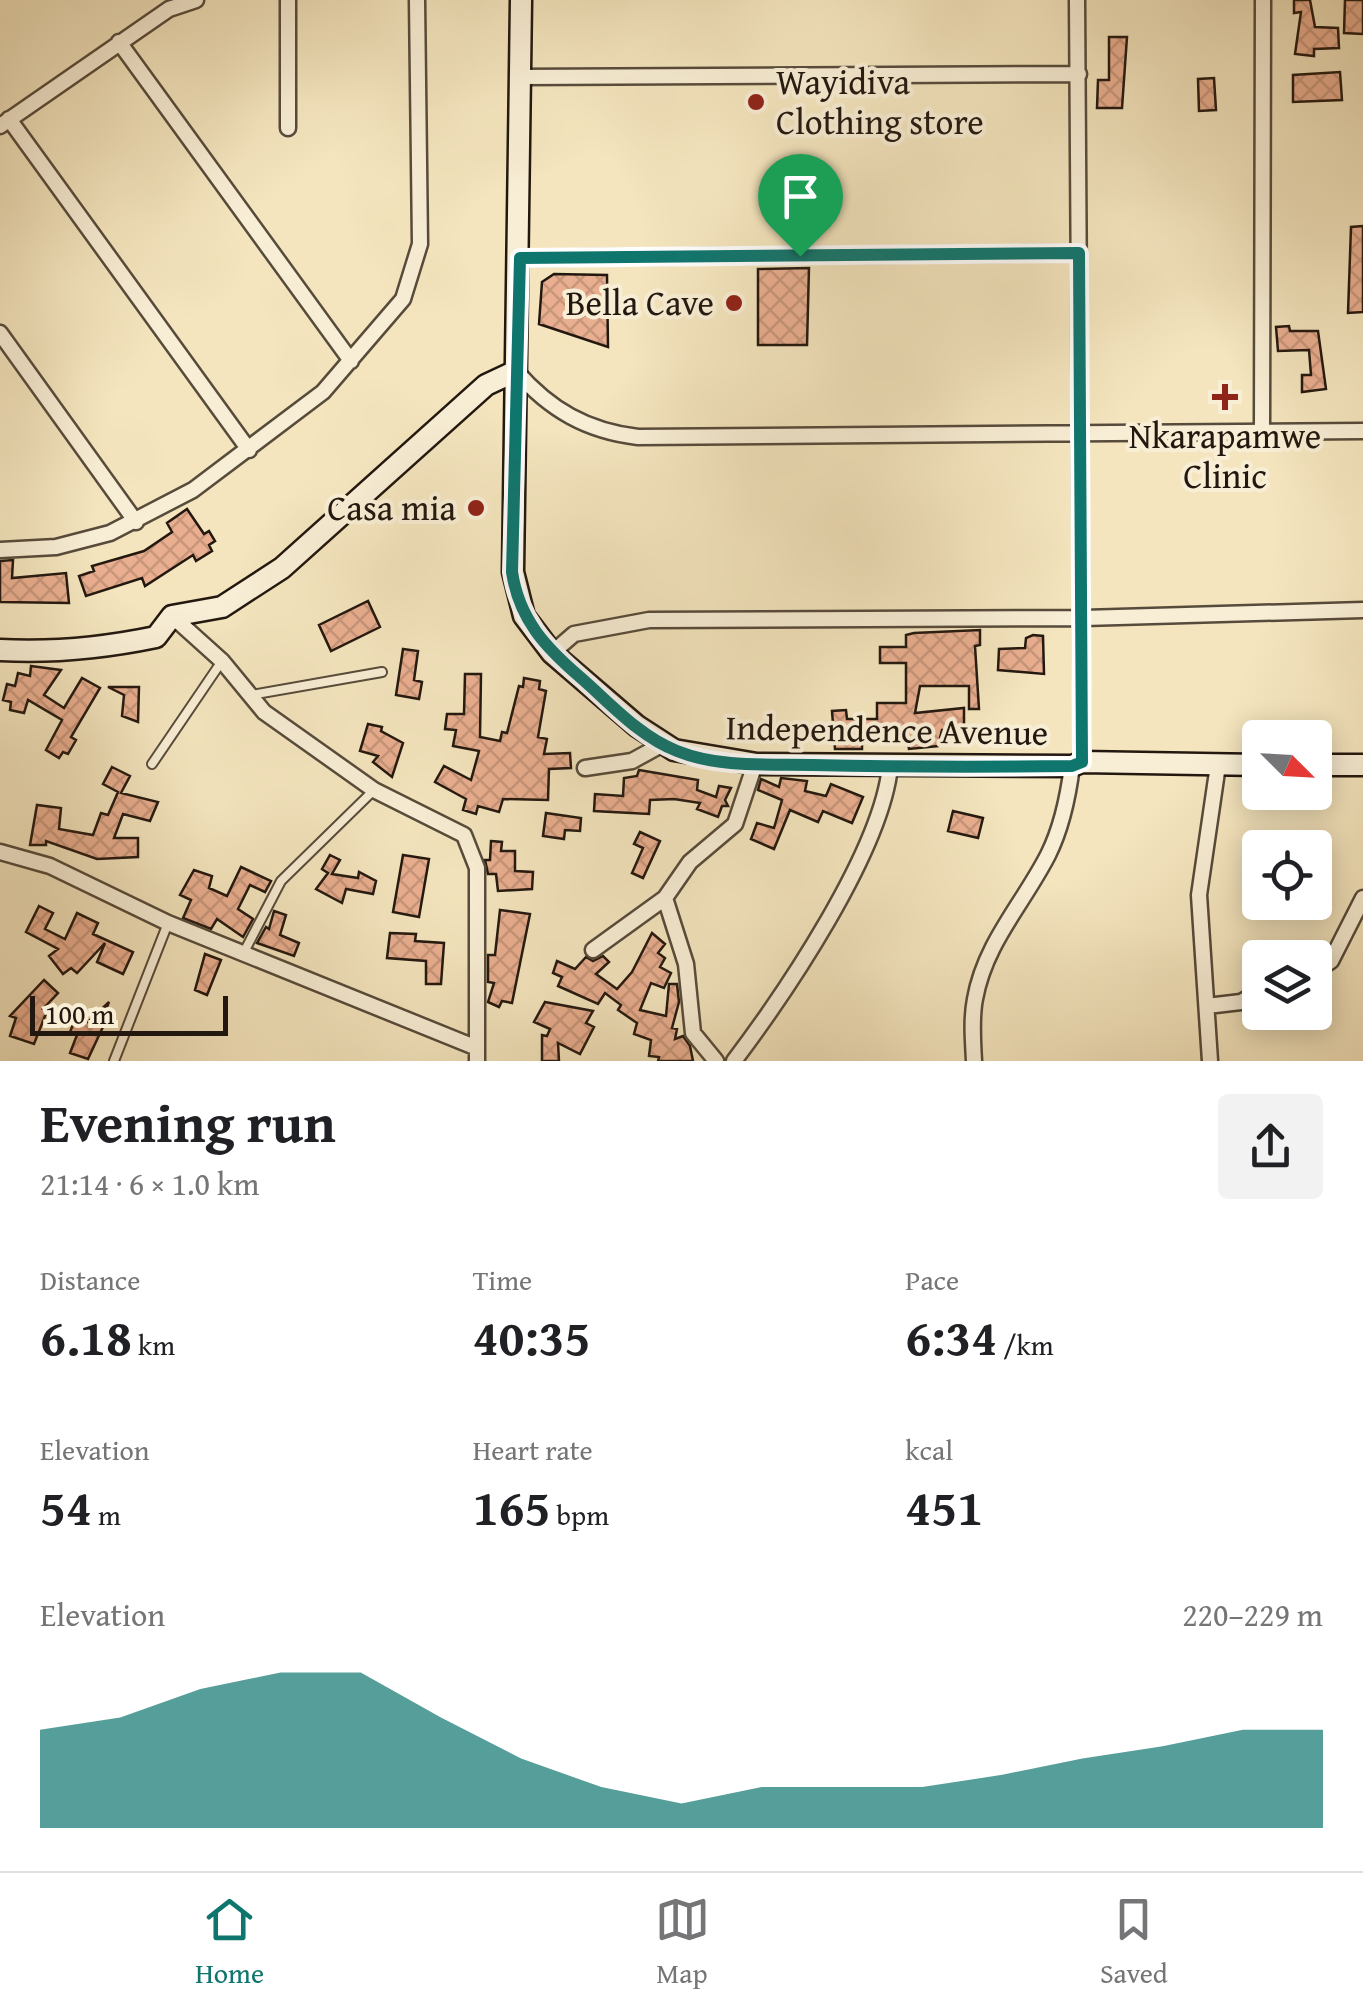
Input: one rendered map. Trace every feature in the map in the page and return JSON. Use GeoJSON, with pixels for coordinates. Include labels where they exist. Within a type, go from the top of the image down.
{"type":"FeatureCollection","features":[{"type":"Feature","properties":{"kind":"street"},"geometry":{"type":"LineString","coordinates":[[196,0],[169,9],[4,122],[249,450]]}},
{"type":"Feature","properties":{"kind":"street"},"geometry":{"type":"LineString","coordinates":[[288,0],[288,128]]}},
{"type":"Feature","properties":{"kind":"street"},"geometry":{"type":"LineString","coordinates":[[0,550],[82,542],[136,522],[249,450],[323,392],[403,300],[418,263],[417,0]]}},
{"type":"Feature","properties":{"kind":"street","name":"Independence Avenue"},"geometry":{"type":"LineString","coordinates":[[521,0],[520,258],[512,572],[524,616],[552,653],[663,744],[695,757],[755,764],[890,767],[1242,765]]}},
{"type":"Feature","properties":{"kind":"street"},"geometry":{"type":"LineString","coordinates":[[974,1061],[973,1020],[979,980],[995,941],[1053,844],[1077,764],[1084,618],[1077,0]]}},
{"type":"Feature","properties":{"kind":"street"},"geometry":{"type":"LineString","coordinates":[[1262,432],[1263,0]]}},
{"type":"Feature","properties":{"kind":"street"},"geometry":{"type":"LineString","coordinates":[[120,42],[351,361]]}},
{"type":"Feature","properties":{"kind":"street"},"geometry":{"type":"LineString","coordinates":[[520,77],[1078,74]]}},
{"type":"Feature","properties":{"kind":"street"},"geometry":{"type":"LineString","coordinates":[[520,258],[1079,253]]}},
{"type":"Feature","properties":{"kind":"street"},"geometry":{"type":"LineString","coordinates":[[2,341],[136,522]]}},
{"type":"Feature","properties":{"kind":"street"},"geometry":{"type":"LineString","coordinates":[[0,650],[74,651],[124,644],[156,637],[172,616],[222,607],[282,568],[486,385],[516,371],[540,398],[570,418],[638,437],[1363,431]]}},
{"type":"Feature","properties":{"kind":"street"},"geometry":{"type":"LineString","coordinates":[[552,653],[574,634],[649,620],[1084,618],[1363,610]]}},
{"type":"Feature","properties":{"kind":"street"},"geometry":{"type":"LineString","coordinates":[[0,852],[50,866],[168,923],[477,1054],[474,850],[464,835],[374,790],[246,696],[222,661],[172,616]]}},
{"type":"Feature","properties":{"kind":"street"},"geometry":{"type":"LineString","coordinates":[[584,768],[632,761],[663,744]]}},
{"type":"Feature","properties":{"kind":"street"},"geometry":{"type":"LineString","coordinates":[[593,950],[665,898],[690,862],[734,824],[755,764]]}},
{"type":"Feature","properties":{"kind":"street"},"geometry":{"type":"LineString","coordinates":[[1210,1061],[1200,895],[1218,765]]}},
{"type":"Feature","properties":{"kind":"street"},"geometry":{"type":"LineString","coordinates":[[1332,765],[1363,765]]}},
{"type":"Feature","properties":{"kind":"street"},"geometry":{"type":"LineString","coordinates":[[734,1061],[779,998],[868,843],[883,807],[890,767]]}},
{"type":"Feature","properties":{"kind":"street"},"geometry":{"type":"LineString","coordinates":[[665,898],[686,964],[693,1033],[716,1061]]}},
{"type":"Feature","properties":{"kind":"street"},"geometry":{"type":"LineString","coordinates":[[1332,961],[1363,898]]}},
{"type":"Feature","properties":{"kind":"street"},"geometry":{"type":"LineString","coordinates":[[1208,1006],[1242,1001]]}},
{"type":"Feature","properties":{"kind":"lane"},"geometry":{"type":"LineString","coordinates":[[152,764],[222,661]]}},
{"type":"Feature","properties":{"kind":"lane"},"geometry":{"type":"LineString","coordinates":[[246,696],[382,672]]}},
{"type":"Feature","properties":{"kind":"lane"},"geometry":{"type":"LineString","coordinates":[[243,954],[281,881],[374,790]]}},
{"type":"Feature","properties":{"kind":"lane"},"geometry":{"type":"LineString","coordinates":[[114,1061],[168,923]]}},
{"type":"Feature","properties":{"kind":"building"},"geometry":{"type":"Polygon","coordinates":[[[1294,0],[1310,0],[1315,27],[1338,28],[1339,48],[1314,49],[1314,56],[1295,54],[1301,12],[1294,13],[1294,0]]]}},
{"type":"Feature","properties":{"kind":"building"},"geometry":{"type":"Polygon","coordinates":[[[1345,0],[1363,0],[1363,34],[1344,33],[1345,0]]]}},
{"type":"Feature","properties":{"kind":"building"},"geometry":{"type":"Polygon","coordinates":[[[1109,37],[1127,37],[1122,108],[1097,108],[1098,80],[1109,80],[1109,37]]]}},
{"type":"Feature","properties":{"kind":"building"},"geometry":{"type":"Polygon","coordinates":[[[1340,72],[1342,100],[1293,102],[1293,75],[1340,72]]]}},
{"type":"Feature","properties":{"kind":"building"},"geometry":{"type":"Polygon","coordinates":[[[1214,78],[1216,110],[1199,111],[1198,79],[1214,78]]]}},
{"type":"Feature","properties":{"kind":"building"},"geometry":{"type":"Polygon","coordinates":[[[1363,226],[1363,312],[1348,313],[1351,227],[1363,226]]]}},
{"type":"Feature","properties":{"kind":"building"},"geometry":{"type":"Polygon","coordinates":[[[809,268],[807,345],[758,345],[758,269],[809,268]]]}},
{"type":"Feature","properties":{"kind":"building"},"geometry":{"type":"Polygon","coordinates":[[[554,274],[607,275],[608,347],[539,324],[542,282],[554,274]]]}},
{"type":"Feature","properties":{"kind":"building"},"geometry":{"type":"Polygon","coordinates":[[[1289,326],[1290,331],[1318,331],[1326,389],[1302,392],[1302,375],[1311,375],[1309,350],[1278,351],[1276,327],[1289,326]]]}},
{"type":"Feature","properties":{"kind":"building"},"geometry":{"type":"Polygon","coordinates":[[[187,509],[204,534],[209,531],[215,541],[209,545],[212,551],[196,561],[193,555],[145,586],[142,578],[86,596],[79,576],[94,571],[92,566],[144,551],[172,532],[167,523],[187,509]]]}},
{"type":"Feature","properties":{"kind":"building"},"geometry":{"type":"Polygon","coordinates":[[[13,560],[12,578],[66,573],[69,603],[0,602],[0,561],[13,560]]]}},
{"type":"Feature","properties":{"kind":"building"},"geometry":{"type":"Polygon","coordinates":[[[368,601],[380,627],[331,651],[319,625],[368,601]]]}},
{"type":"Feature","properties":{"kind":"building"},"geometry":{"type":"Polygon","coordinates":[[[980,630],[980,645],[975,646],[979,709],[969,709],[969,686],[920,686],[915,713],[964,708],[964,730],[942,730],[938,746],[909,749],[908,741],[862,741],[862,749],[835,749],[832,711],[846,710],[847,719],[877,719],[877,703],[906,703],[906,663],[880,663],[880,647],[906,647],[906,635],[914,633],[980,630]]]}},
{"type":"Feature","properties":{"kind":"building"},"geometry":{"type":"Polygon","coordinates":[[[1043,636],[1044,674],[998,670],[999,649],[1025,648],[1026,638],[1043,636]]]}},
{"type":"Feature","properties":{"kind":"building"},"geometry":{"type":"Polygon","coordinates":[[[403,649],[418,651],[414,680],[422,682],[419,699],[396,695],[403,649]]]}},
{"type":"Feature","properties":{"kind":"building"},"geometry":{"type":"Polygon","coordinates":[[[31,666],[61,670],[44,695],[64,708],[82,678],[100,688],[71,737],[76,740],[68,754],[63,752],[59,758],[46,750],[62,720],[28,700],[24,713],[10,710],[11,702],[3,700],[7,684],[15,686],[18,673],[30,676],[31,666]]]}},
{"type":"Feature","properties":{"kind":"building"},"geometry":{"type":"Polygon","coordinates":[[[465,674],[481,674],[480,737],[500,741],[502,732],[507,733],[524,678],[540,681],[539,689],[546,691],[538,737],[547,739],[544,754],[570,753],[571,768],[549,769],[548,800],[503,799],[499,812],[478,806],[476,814],[463,810],[466,799],[435,782],[444,766],[471,780],[479,751],[453,746],[456,730],[445,729],[447,714],[464,714],[465,674]]]}},
{"type":"Feature","properties":{"kind":"building"},"geometry":{"type":"Polygon","coordinates":[[[108,687],[139,687],[138,722],[122,716],[124,695],[108,687]]]}},
{"type":"Feature","properties":{"kind":"building"},"geometry":{"type":"Polygon","coordinates":[[[368,724],[382,727],[381,731],[403,743],[392,777],[373,762],[378,756],[360,751],[368,724]]]}},
{"type":"Feature","properties":{"kind":"building"},"geometry":{"type":"Polygon","coordinates":[[[112,767],[130,776],[121,793],[158,802],[150,821],[123,814],[114,838],[138,838],[138,857],[97,859],[46,841],[46,845],[30,845],[37,805],[61,808],[59,829],[93,835],[101,813],[108,815],[118,792],[103,784],[112,767]]]}},
{"type":"Feature","properties":{"kind":"building"},"geometry":{"type":"Polygon","coordinates":[[[639,770],[698,780],[697,790],[716,797],[719,786],[731,788],[725,800],[728,806],[722,806],[718,817],[697,809],[700,803],[674,799],[650,800],[649,814],[594,811],[595,794],[623,796],[624,778],[637,776],[639,770]]]}},
{"type":"Feature","properties":{"kind":"building"},"geometry":{"type":"Polygon","coordinates":[[[781,778],[807,781],[805,791],[826,796],[831,784],[863,797],[852,823],[823,811],[818,822],[790,810],[774,849],[751,839],[757,823],[774,828],[782,800],[758,790],[761,779],[779,787],[781,778]]]}},
{"type":"Feature","properties":{"kind":"building"},"geometry":{"type":"Polygon","coordinates":[[[953,811],[983,818],[978,838],[948,831],[953,811]]]}},
{"type":"Feature","properties":{"kind":"building"},"geometry":{"type":"Polygon","coordinates":[[[546,813],[581,818],[580,831],[565,830],[564,839],[543,836],[546,813]]]}},
{"type":"Feature","properties":{"kind":"building"},"geometry":{"type":"Polygon","coordinates":[[[640,832],[660,841],[643,878],[632,873],[643,848],[634,844],[640,832]]]}},
{"type":"Feature","properties":{"kind":"building"},"geometry":{"type":"Polygon","coordinates":[[[491,841],[502,842],[501,851],[515,851],[515,871],[533,872],[532,889],[498,891],[496,874],[488,874],[485,860],[490,860],[491,841]]]}},
{"type":"Feature","properties":{"kind":"building"},"geometry":{"type":"Polygon","coordinates":[[[330,855],[340,860],[332,874],[358,878],[359,872],[376,881],[373,894],[346,889],[342,903],[316,889],[328,873],[322,869],[330,855]]]}},
{"type":"Feature","properties":{"kind":"building"},"geometry":{"type":"Polygon","coordinates":[[[403,855],[429,859],[419,917],[393,912],[403,855]]]}},
{"type":"Feature","properties":{"kind":"building"},"geometry":{"type":"Polygon","coordinates":[[[241,867],[271,881],[265,892],[250,885],[238,909],[253,919],[243,937],[217,919],[211,929],[183,918],[191,900],[180,895],[194,870],[212,876],[209,888],[227,896],[241,867]]]}},
{"type":"Feature","properties":{"kind":"building"},"geometry":{"type":"Polygon","coordinates":[[[39,906],[53,913],[45,929],[65,939],[77,913],[98,923],[93,934],[133,952],[123,974],[97,962],[105,943],[77,973],[71,968],[63,974],[49,956],[58,949],[26,932],[39,906]]]}},
{"type":"Feature","properties":{"kind":"building"},"geometry":{"type":"Polygon","coordinates":[[[500,910],[530,914],[512,1003],[502,1001],[499,1007],[488,1002],[494,983],[488,982],[488,955],[495,955],[500,910]]]}},
{"type":"Feature","properties":{"kind":"building"},"geometry":{"type":"Polygon","coordinates":[[[274,911],[286,915],[280,935],[299,943],[294,956],[257,943],[266,927],[269,929],[274,911]]]}},
{"type":"Feature","properties":{"kind":"building"},"geometry":{"type":"Polygon","coordinates":[[[390,933],[416,934],[415,941],[444,943],[441,984],[426,984],[426,961],[387,958],[390,933]]]}},
{"type":"Feature","properties":{"kind":"building"},"geometry":{"type":"Polygon","coordinates":[[[652,933],[665,944],[658,953],[665,958],[660,967],[671,973],[664,988],[651,983],[640,1010],[666,1016],[669,984],[677,984],[679,1002],[672,1028],[677,1029],[675,1039],[683,1036],[690,1046],[693,1061],[658,1061],[659,1057],[649,1056],[651,1040],[634,1034],[637,1023],[618,1010],[621,1005],[605,993],[598,1004],[558,986],[562,977],[553,973],[557,961],[575,969],[586,957],[593,961],[603,956],[609,962],[596,974],[617,989],[632,972],[652,933]]]}},
{"type":"Feature","properties":{"kind":"building"},"geometry":{"type":"Polygon","coordinates":[[[205,954],[221,960],[207,995],[195,990],[205,954]]]}},
{"type":"Feature","properties":{"kind":"building"},"geometry":{"type":"Polygon","coordinates":[[[44,980],[58,993],[43,1009],[47,1011],[34,1044],[10,1036],[16,1018],[10,1016],[44,980]]]}},
{"type":"Feature","properties":{"kind":"building"},"geometry":{"type":"Polygon","coordinates":[[[109,1002],[105,1012],[109,1014],[88,1059],[70,1053],[77,1035],[70,1032],[78,1012],[88,1022],[109,1002]]]}},
{"type":"Feature","properties":{"kind":"building"},"geometry":{"type":"Polygon","coordinates":[[[545,1002],[593,1011],[586,1023],[594,1027],[580,1054],[558,1043],[559,1061],[542,1061],[542,1035],[547,1036],[550,1029],[534,1022],[545,1002]]]}},
{"type":"Feature","properties":{"kind":"place","name":"Wayidiva Clothing store"},"geometry":{"type":"Point","coordinates":[756,102]}},
{"type":"Feature","properties":{"kind":"place","name":"Bella Cave"},"geometry":{"type":"Point","coordinates":[734,303]}},
{"type":"Feature","properties":{"kind":"place","name":"Nkarapamwe Clinic"},"geometry":{"type":"Point","coordinates":[1225,397]}},
{"type":"Feature","properties":{"kind":"place","name":"Casa mia"},"geometry":{"type":"Point","coordinates":[476,508]}},
{"type":"Feature","properties":{"kind":"route"},"geometry":{"type":"LineString","coordinates":[[1079,253],[1082,762],[1072,766],[890,767],[757,764],[695,757],[674,750],[638,726],[552,653],[524,616],[512,572],[520,258],[800,256],[1079,253]]}}]}
